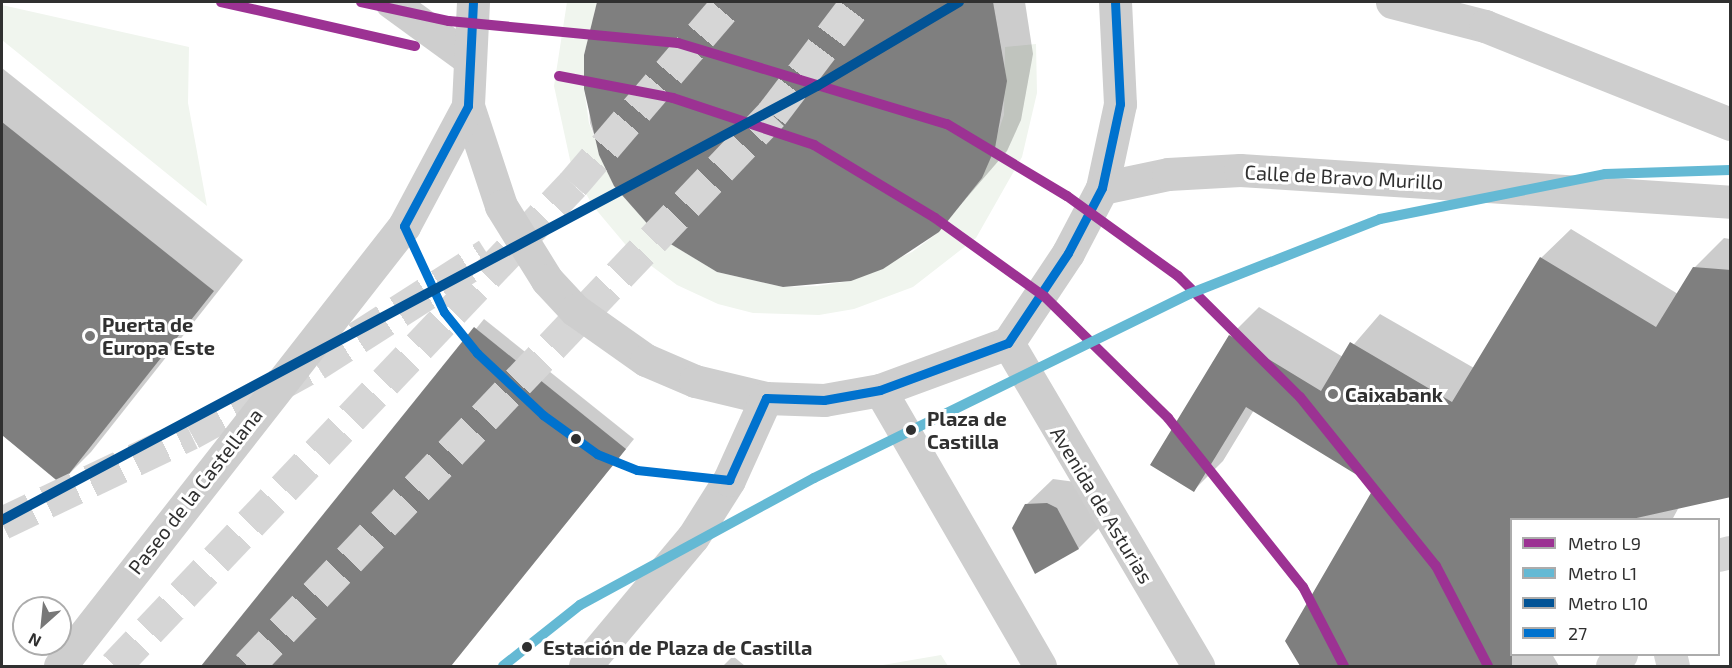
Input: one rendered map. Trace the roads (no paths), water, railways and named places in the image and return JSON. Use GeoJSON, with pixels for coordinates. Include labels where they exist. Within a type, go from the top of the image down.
{"type":"FeatureCollection","features":[{"type":"Feature","properties":{"kind":"main road"},"geometry":{"type":"LineString","coordinates":[[391,2],[468,58]]}},
{"type":"Feature","properties":{"kind":"main road"},"geometry":{"type":"LineString","coordinates":[[473,2],[468,58],[468,106],[501,206],[547,280],[575,310],[646,360],[695,381],[766,398],[824,400],[880,390],[1008,343],[1068,253],[1102,188],[1120,104],[1115,2]]}},
{"type":"Feature","properties":{"kind":"main road"},"geometry":{"type":"LineString","coordinates":[[1392,2],[1485,27],[1731,124]]}},
{"type":"Feature","properties":{"kind":"main road","name":"Paseo de la Castellana"},"geometry":{"type":"LineString","coordinates":[[60,666],[404,226],[468,106]]}},
{"type":"Feature","properties":{"kind":"main road","name":"Calle de Bravo Murillo"},"geometry":{"type":"LineString","coordinates":[[1102,188],[1168,174],[1240,170],[1731,202]]}},
{"type":"Feature","properties":{"kind":"main road","name":"Avenida de Asturias"},"geometry":{"type":"LineString","coordinates":[[1008,343],[1198,666]]}},
{"type":"Feature","properties":{"kind":"main road"},"geometry":{"type":"LineString","coordinates":[[880,390],[1040,666]]}},
{"type":"Feature","properties":{"kind":"main road"},"geometry":{"type":"LineString","coordinates":[[585,666],[693,537],[729,480],[766,398]]}},
{"type":"Feature","properties":{"kind":"tunnel"},"geometry":{"type":"LineString","coordinates":[[115,666],[573,184],[729,2]]}},
{"type":"Feature","properties":{"kind":"tunnel"},"geometry":{"type":"LineString","coordinates":[[248,666],[772,114],[857,2]]}},
{"type":"Feature","properties":{"kind":"tunnel"},"geometry":{"type":"LineString","coordinates":[[2,523],[191,433],[316,364],[488,254]]}},
{"type":"Feature","properties":{"kind":"metro line","name":"L9"},"geometry":{"type":"LineString","coordinates":[[221,2],[415,46]]}},
{"type":"Feature","properties":{"kind":"metro line","name":"L9"},"geometry":{"type":"LineString","coordinates":[[361,2],[449,21],[678,43],[947,124],[1067,196],[1178,276],[1300,397],[1436,566],[1488,666]]}},
{"type":"Feature","properties":{"kind":"metro line","name":"L10"},"geometry":{"type":"LineString","coordinates":[[2,520],[817,86],[959,2]]}},
{"type":"Feature","properties":{"kind":"metro line","name":"L9"},"geometry":{"type":"LineString","coordinates":[[559,76],[673,98],[814,145],[935,218],[1045,297],[1168,418],[1303,587],[1344,666]]}},
{"type":"Feature","properties":{"kind":"metro line","name":"L1"},"geometry":{"type":"LineString","coordinates":[[503,666],[580,605],[814,478],[1189,294],[1380,219],[1605,174],[1730,170]]}},
{"type":"Feature","properties":{"kind":"place","name":"Puerta de Europa Este"},"geometry":{"type":"Point","coordinates":[90,336]}},
{"type":"Feature","properties":{"kind":"place","name":"Caixabank"},"geometry":{"type":"Point","coordinates":[1333,394]}},
{"type":"Feature","properties":{"kind":"place","name":"Plaza de Castilla"},"geometry":{"type":"Point","coordinates":[911,430]}},
{"type":"Feature","properties":{"kind":"place","name":"Estación de Plaza de Castilla"},"geometry":{"type":"Point","coordinates":[527,647]}}]}
